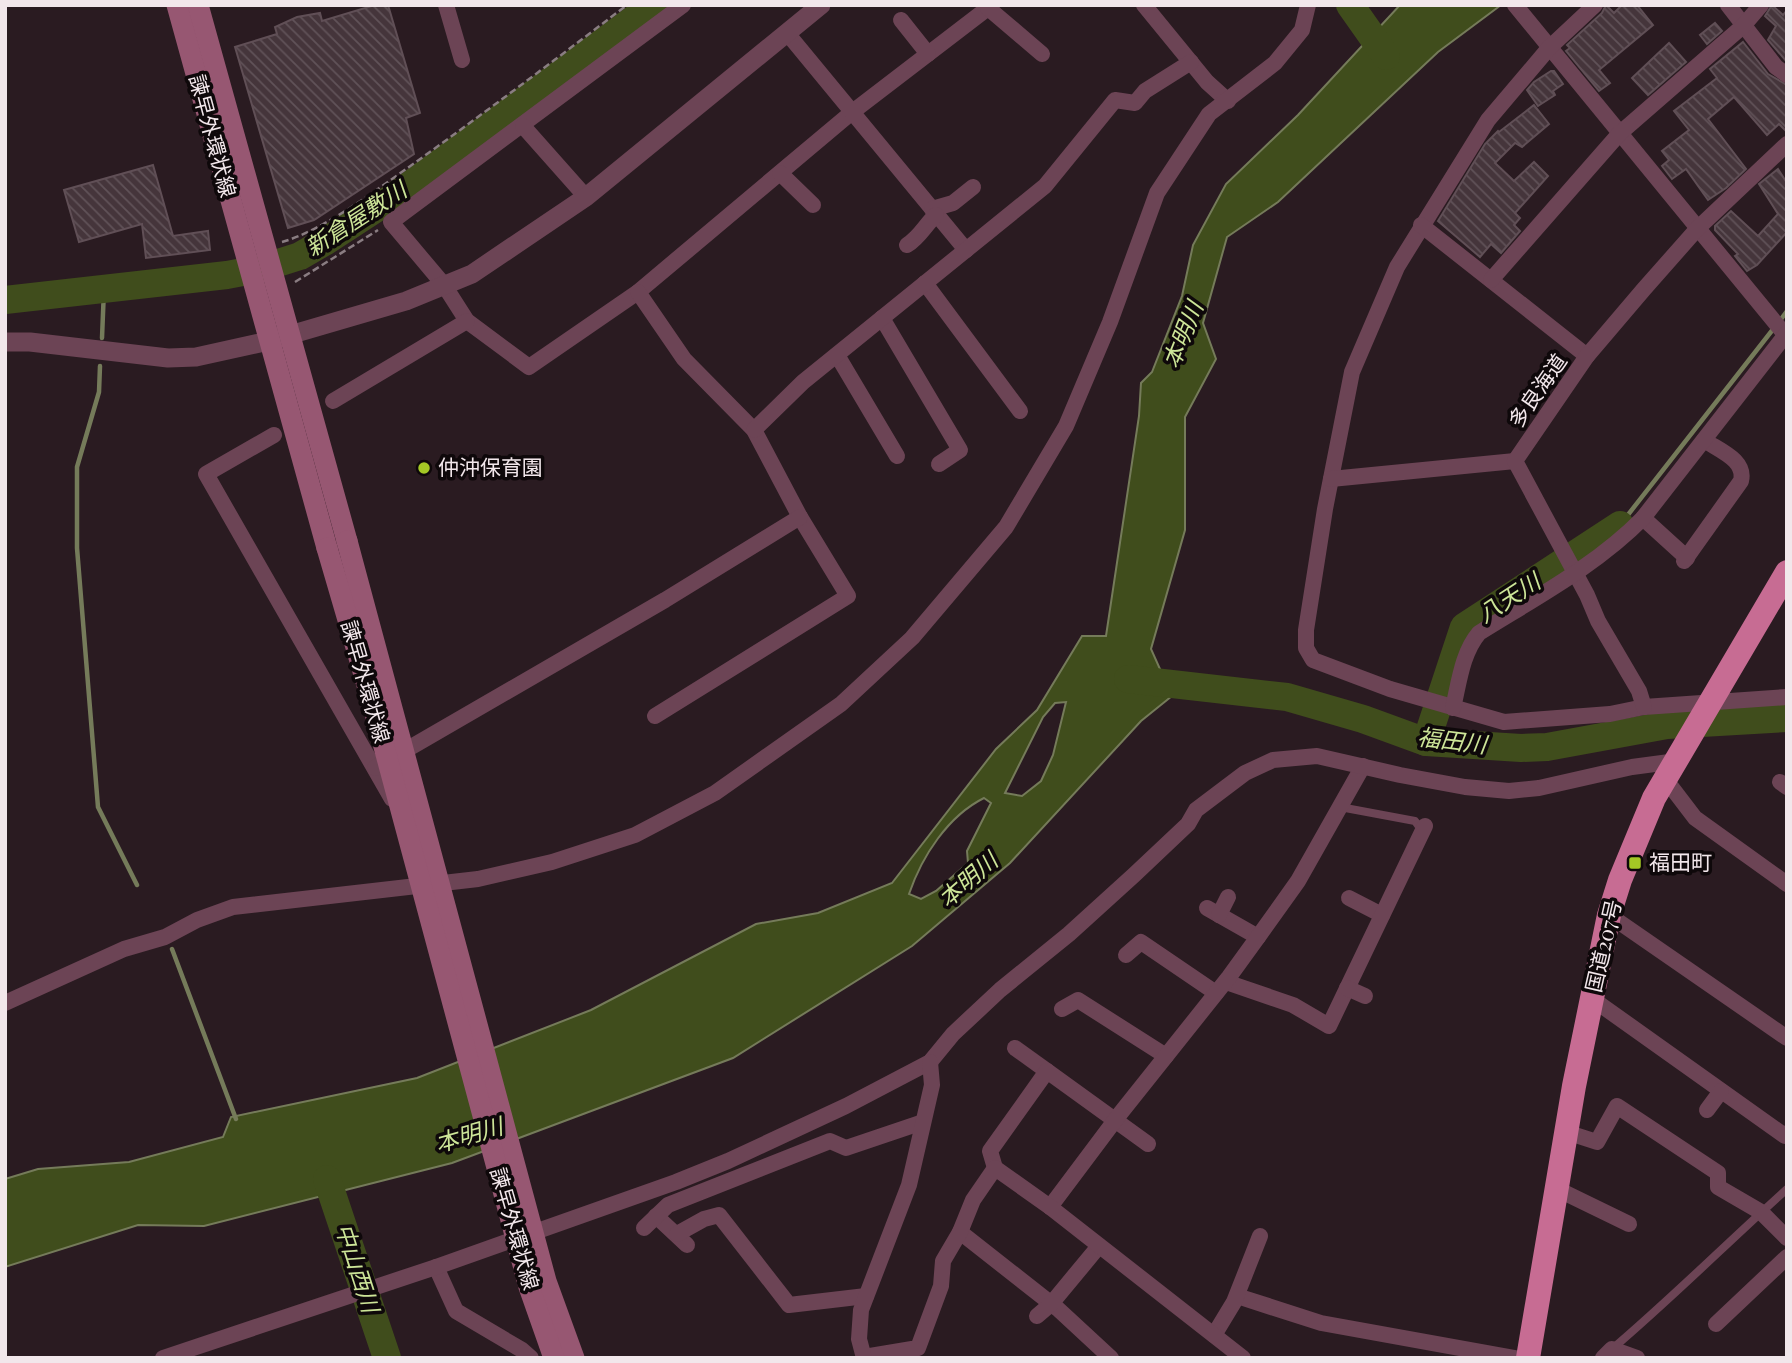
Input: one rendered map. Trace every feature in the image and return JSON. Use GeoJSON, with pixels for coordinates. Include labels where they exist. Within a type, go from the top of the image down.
{"type":"FeatureCollection","features":[{"type":"Feature","properties":{"kind":"highway","name":"国道207号"},"geometry":{"type":"LineString","coordinates":[[1528,1358],[1591,998],[1609,915],[1628,856],[1654,798],[1787,572]]}},
{"type":"Feature","properties":{"kind":"main road","name":"諫早外環状線"},"geometry":{"type":"LineString","coordinates":[[177,5],[269,341],[337,545],[546,1281],[574,1358]]}},
{"type":"Feature","properties":{"kind":"main road","name":"諫早外環状線"},"geometry":{"type":"LineString","coordinates":[[198,5],[284,287],[290,335],[372,702],[529,1287],[554,1358]]}},
{"type":"Feature","properties":{"kind":"street"},"geometry":{"type":"LineString","coordinates":[[446,5],[462,60]]}},
{"type":"Feature","properties":{"kind":"street"},"geometry":{"type":"LineString","coordinates":[[682,5],[391,222],[444,285],[467,321],[529,367],[638,292],[851,113],[990,7],[1042,54]]}},
{"type":"Feature","properties":{"kind":"street"},"geometry":{"type":"LineString","coordinates":[[5,342],[30,342],[168,358],[196,356],[269,341],[406,301],[472,274],[586,197],[821,5]]}},
{"type":"Feature","properties":{"kind":"street"},"geometry":{"type":"LineString","coordinates":[[1144,5],[1207,82],[1228,101]]}},
{"type":"Feature","properties":{"kind":"street"},"geometry":{"type":"LineString","coordinates":[[5,1003],[124,949],[165,937],[197,920],[233,907],[478,879],[552,862],[635,835],[715,793],[841,704],[912,638],[1006,527],[1066,426],[1110,322],[1157,193],[1209,114],[1275,63],[1302,30],[1308,5]]}},
{"type":"Feature","properties":{"kind":"street"},"geometry":{"type":"LineString","coordinates":[[1453,708],[1464,663],[1472,641],[1479,633],[1575,572],[1624,537],[1643,518],[1786,335],[1515,5]]}},
{"type":"Feature","properties":{"kind":"street"},"geometry":{"type":"LineString","coordinates":[[1595,5],[1549,48],[1488,120],[1396,267],[1352,372],[1314,580],[1306,648],[1313,660],[1342,673],[1504,722],[1610,714],[1644,707],[1708,708],[1787,697]]}},
{"type":"Feature","properties":{"kind":"street"},"geometry":{"type":"LineString","coordinates":[[1728,5],[1776,68],[1787,75]]}},
{"type":"Feature","properties":{"kind":"street"},"geometry":{"type":"LineString","coordinates":[[1491,280],[1619,134],[1742,26],[1761,5]]}},
{"type":"Feature","properties":{"kind":"street"},"geometry":{"type":"LineString","coordinates":[[901,20],[928,54]]}},
{"type":"Feature","properties":{"kind":"street"},"geometry":{"type":"LineString","coordinates":[[787,33],[966,250]]}},
{"type":"Feature","properties":{"kind":"street"},"geometry":{"type":"LineString","coordinates":[[754,430],[803,382],[1045,186],[1115,100],[1135,103],[1145,91],[1191,62]]}},
{"type":"Feature","properties":{"kind":"street"},"geometry":{"type":"LineString","coordinates":[[523,126],[586,197]]}},
{"type":"Feature","properties":{"kind":"street","name":"多良海道"},"geometry":{"type":"LineString","coordinates":[[1644,707],[1639,691],[1598,621],[1575,572],[1515,461],[1587,356],[1697,229],[1787,144]]}},
{"type":"Feature","properties":{"kind":"street"},"geometry":{"type":"LineString","coordinates":[[885,179],[897,168]]}},
{"type":"Feature","properties":{"kind":"street"},"geometry":{"type":"LineString","coordinates":[[780,173],[813,205]]}},
{"type":"Feature","properties":{"kind":"street"},"geometry":{"type":"LineString","coordinates":[[907,245],[919,238],[934,212],[953,203],[973,187]]}},
{"type":"Feature","properties":{"kind":"street"},"geometry":{"type":"LineString","coordinates":[[1421,225],[1587,356]]}},
{"type":"Feature","properties":{"kind":"street"},"geometry":{"type":"LineString","coordinates":[[925,283],[1020,411]]}},
{"type":"Feature","properties":{"kind":"street"},"geometry":{"type":"LineString","coordinates":[[638,292],[684,359],[754,430],[800,517],[848,596],[655,716]]}},
{"type":"Feature","properties":{"kind":"street"},"geometry":{"type":"LineString","coordinates":[[882,318],[960,450],[939,464]]}},
{"type":"Feature","properties":{"kind":"street"},"geometry":{"type":"LineString","coordinates":[[333,401],[467,321]]}},
{"type":"Feature","properties":{"kind":"street"},"geometry":{"type":"LineString","coordinates":[[837,355],[897,456]]}},
{"type":"Feature","properties":{"kind":"street"},"geometry":{"type":"LineString","coordinates":[[274,435],[206,474],[405,821]]}},
{"type":"Feature","properties":{"kind":"street"},"geometry":{"type":"LineString","coordinates":[[1643,518],[1686,559],[1741,481],[1743,472],[1739,463],[1704,440]]}},
{"type":"Feature","properties":{"kind":"street"},"geometry":{"type":"LineString","coordinates":[[1331,479],[1515,461]]}},
{"type":"Feature","properties":{"kind":"street"},"geometry":{"type":"LineString","coordinates":[[375,768],[664,600],[800,517]]}},
{"type":"Feature","properties":{"kind":"street"},"geometry":{"type":"LineString","coordinates":[[163,1358],[620,1203],[728,1161],[846,1107],[930,1062],[953,1034],[1000,990],[1069,934],[1188,824],[1196,810],[1245,774],[1273,760],[1317,756],[1465,787],[1509,791],[1539,788],[1632,767],[1675,764],[1695,818],[1787,884]]}},
{"type":"Feature","properties":{"kind":"street"},"geometry":{"type":"LineString","coordinates":[[1050,1207],[1221,987],[1298,881],[1363,766]]}},
{"type":"Feature","properties":{"kind":"street"},"geometry":{"type":"LineString","coordinates":[[1126,954],[1141,942],[1221,987],[1293,1005],[1329,1026],[1424,828]]}},
{"type":"Feature","properties":{"kind":"street"},"geometry":{"type":"LineString","coordinates":[[1228,897],[1213,911],[1258,937]]}},
{"type":"Feature","properties":{"kind":"street"},"geometry":{"type":"LineString","coordinates":[[1349,898],[1382,915]]}},
{"type":"Feature","properties":{"kind":"street"},"geometry":{"type":"LineString","coordinates":[[1609,915],[1787,1038]]}},
{"type":"Feature","properties":{"kind":"street"},"geometry":{"type":"LineString","coordinates":[[1347,988],[1365,996]]}},
{"type":"Feature","properties":{"kind":"street"},"geometry":{"type":"LineString","coordinates":[[1591,998],[1785,1136],[1787,1133]]}},
{"type":"Feature","properties":{"kind":"street"},"geometry":{"type":"LineString","coordinates":[[1062,1009],[1078,1000],[1166,1056]]}},
{"type":"Feature","properties":{"kind":"street"},"geometry":{"type":"LineString","coordinates":[[1015,1048],[1148,1144]]}},
{"type":"Feature","properties":{"kind":"street"},"geometry":{"type":"LineString","coordinates":[[930,1062],[932,1085],[909,1185],[861,1310],[859,1339],[864,1358],[918,1348],[941,1286],[943,1261],[960,1232],[972,1200],[995,1167]]}},
{"type":"Feature","properties":{"kind":"street"},"geometry":{"type":"LineString","coordinates":[[1046,1071],[990,1151],[995,1167],[1242,1358]]}},
{"type":"Feature","properties":{"kind":"street"},"geometry":{"type":"LineString","coordinates":[[1707,1110],[1721,1091]]}},
{"type":"Feature","properties":{"kind":"street"},"geometry":{"type":"LineString","coordinates":[[1566,1132],[1597,1142],[1617,1107],[1718,1172],[1718,1187],[1761,1212],[1787,1238]]}},
{"type":"Feature","properties":{"kind":"street"},"geometry":{"type":"LineString","coordinates":[[866,1296],[789,1305],[719,1215],[704,1219],[682,1240],[650,1222],[667,1205],[817,1145],[830,1141],[846,1148],[922,1122]]}},
{"type":"Feature","properties":{"kind":"street"},"geometry":{"type":"LineString","coordinates":[[1557,1189],[1629,1224]]}},
{"type":"Feature","properties":{"kind":"street"},"geometry":{"type":"LineString","coordinates":[[960,1232],[1051,1304],[1111,1358]]}},
{"type":"Feature","properties":{"kind":"street"},"geometry":{"type":"LineString","coordinates":[[1214,1335],[1237,1296],[1260,1236]]}},
{"type":"Feature","properties":{"kind":"street"},"geometry":{"type":"LineString","coordinates":[[1037,1317],[1099,1246]]}},
{"type":"Feature","properties":{"kind":"street"},"geometry":{"type":"LineString","coordinates":[[1716,1324],[1787,1257]]}},
{"type":"Feature","properties":{"kind":"street"},"geometry":{"type":"LineString","coordinates":[[436,1267],[456,1311],[531,1358]]}},
{"type":"Feature","properties":{"kind":"street"},"geometry":{"type":"LineString","coordinates":[[1237,1296],[1321,1323],[1514,1358]]}},
{"type":"Feature","properties":{"kind":"street"},"geometry":{"type":"LineString","coordinates":[[1607,1353],[1637,1358]]}},
{"type":"Feature","properties":{"kind":"lane"},"geometry":{"type":"LineString","coordinates":[[1340,807],[1415,821],[1424,828]]}},
{"type":"Feature","properties":{"kind":"lane"},"geometry":{"type":"LineString","coordinates":[[1607,1353],[1677,1293],[1787,1189]]}},
{"type":"Feature","properties":{"kind":"path"},"geometry":{"type":"LineString","coordinates":[[272,243],[300,237],[366,197],[485,113],[627,5]]}},
{"type":"Feature","properties":{"kind":"path"},"geometry":{"type":"LineString","coordinates":[[284,287],[391,222]]}},
{"type":"Feature","properties":{"kind":"water","name":"本明川"},"geometry":{"type":"Polygon","coordinates":[[[1400,5],[1501,5],[1438,52],[1278,202],[1227,237],[1203,323],[1216,359],[1185,417],[1185,530],[1151,649],[1172,696],[1141,721],[1010,863],[912,946],[733,1058],[452,1163],[204,1226],[138,1225],[5,1267],[5,1179],[38,1169],[129,1162],[223,1137],[231,1117],[417,1078],[591,1010],[756,924],[818,913],[892,883],[996,749],[1037,710],[1082,636],[1106,636],[1139,416],[1141,383],[1152,372],[1182,296],[1193,245],[1226,184],[1298,115],[1400,5]],[[1066,702],[1055,703],[1043,717],[1005,793],[1022,796],[1041,781],[1053,755],[1066,702]],[[984,798],[959,815],[938,838],[921,866],[909,894],[921,899],[936,891],[968,863],[967,851],[991,803],[984,798]]]}},
{"type":"Feature","properties":{"kind":"building"},"geometry":{"type":"Polygon","coordinates":[[[375,5],[388,5],[420,113],[406,118],[414,154],[314,220],[288,228],[235,47],[277,34],[275,27],[297,17],[320,13],[322,21],[375,5]]]}},
{"type":"Feature","properties":{"kind":"building"},"geometry":{"type":"Polygon","coordinates":[[[1606,5],[1614,13],[1622,5],[1637,5],[1653,25],[1599,70],[1610,83],[1599,91],[1566,51],[1570,48],[1567,45],[1602,13],[1606,5]]]}},
{"type":"Feature","properties":{"kind":"building"},"geometry":{"type":"Polygon","coordinates":[[[1772,5],[1783,15],[1787,10],[1787,62],[1768,40],[1776,26],[1765,16],[1772,5]]]}},
{"type":"Feature","properties":{"kind":"building"},"geometry":{"type":"Polygon","coordinates":[[[1715,23],[1722,31],[1707,44],[1700,35],[1715,23]]]}},
{"type":"Feature","properties":{"kind":"building"},"geometry":{"type":"Polygon","coordinates":[[[1743,42],[1768,74],[1787,85],[1787,132],[1779,124],[1767,135],[1734,97],[1708,119],[1746,169],[1708,200],[1686,169],[1672,179],[1662,166],[1669,160],[1662,151],[1689,130],[1674,111],[1717,78],[1710,69],[1743,42]]]}},
{"type":"Feature","properties":{"kind":"building"},"geometry":{"type":"Polygon","coordinates":[[[1669,43],[1686,62],[1648,95],[1632,78],[1669,43]]]}},
{"type":"Feature","properties":{"kind":"building"},"geometry":{"type":"Polygon","coordinates":[[[1554,71],[1563,84],[1553,91],[1555,95],[1538,106],[1527,90],[1554,71]]]}},
{"type":"Feature","properties":{"kind":"building"},"geometry":{"type":"Polygon","coordinates":[[[1534,105],[1549,124],[1522,147],[1515,143],[1495,163],[1514,181],[1534,162],[1548,176],[1515,213],[1520,218],[1514,225],[1520,231],[1501,253],[1491,244],[1480,257],[1438,221],[1485,144],[1534,105]]]}},
{"type":"Feature","properties":{"kind":"building"},"geometry":{"type":"Polygon","coordinates":[[[153,165],[173,236],[208,231],[210,250],[146,258],[142,224],[79,242],[64,190],[153,165]]]}},
{"type":"Feature","properties":{"kind":"building"},"geometry":{"type":"Polygon","coordinates":[[[1778,169],[1787,183],[1787,232],[1757,265],[1747,271],[1735,256],[1738,254],[1715,230],[1715,226],[1731,211],[1758,236],[1778,214],[1759,184],[1778,169]]]}},
{"type":"Feature","properties":{"kind":"waterway","name":"新倉屋敷川"},"geometry":{"type":"LineString","coordinates":[[5,300],[227,275],[259,269],[300,256],[395,196],[653,5]]}},
{"type":"Feature","properties":{"kind":"waterway"},"geometry":{"type":"LineString","coordinates":[[1350,5],[1386,56]]}},
{"type":"Feature","properties":{"kind":"waterway"},"geometry":{"type":"LineString","coordinates":[[102,338],[104,289]]}},
{"type":"Feature","properties":{"kind":"waterway"},"geometry":{"type":"LineString","coordinates":[[1779,322],[1787,311]]}},
{"type":"Feature","properties":{"kind":"waterway"},"geometry":{"type":"LineString","coordinates":[[1620,525],[1774,328]]}},
{"type":"Feature","properties":{"kind":"waterway"},"geometry":{"type":"LineString","coordinates":[[100,366],[99,392],[77,467],[77,548],[98,807],[137,885]]}},
{"type":"Feature","properties":{"kind":"waterway","name":"八天川"},"geometry":{"type":"LineString","coordinates":[[1426,742],[1464,627],[1620,525]]}},
{"type":"Feature","properties":{"kind":"waterway","name":"福田川"},"geometry":{"type":"LineString","coordinates":[[1128,679],[1287,697],[1363,719],[1426,742],[1521,748],[1547,747],[1667,725],[1787,718]]}},
{"type":"Feature","properties":{"kind":"waterway"},"geometry":{"type":"LineString","coordinates":[[172,949],[236,1119]]}},
{"type":"Feature","properties":{"kind":"waterway","name":"中山西川"},"geometry":{"type":"LineString","coordinates":[[327,1179],[387,1358]]}},
{"type":"Feature","properties":{"kind":"place","name":"仲沖保育園"},"geometry":{"type":"Point","coordinates":[424,468]}},
{"type":"Feature","properties":{"kind":"place","name":"福田町"},"geometry":{"type":"Point","coordinates":[1635,863]}}]}
